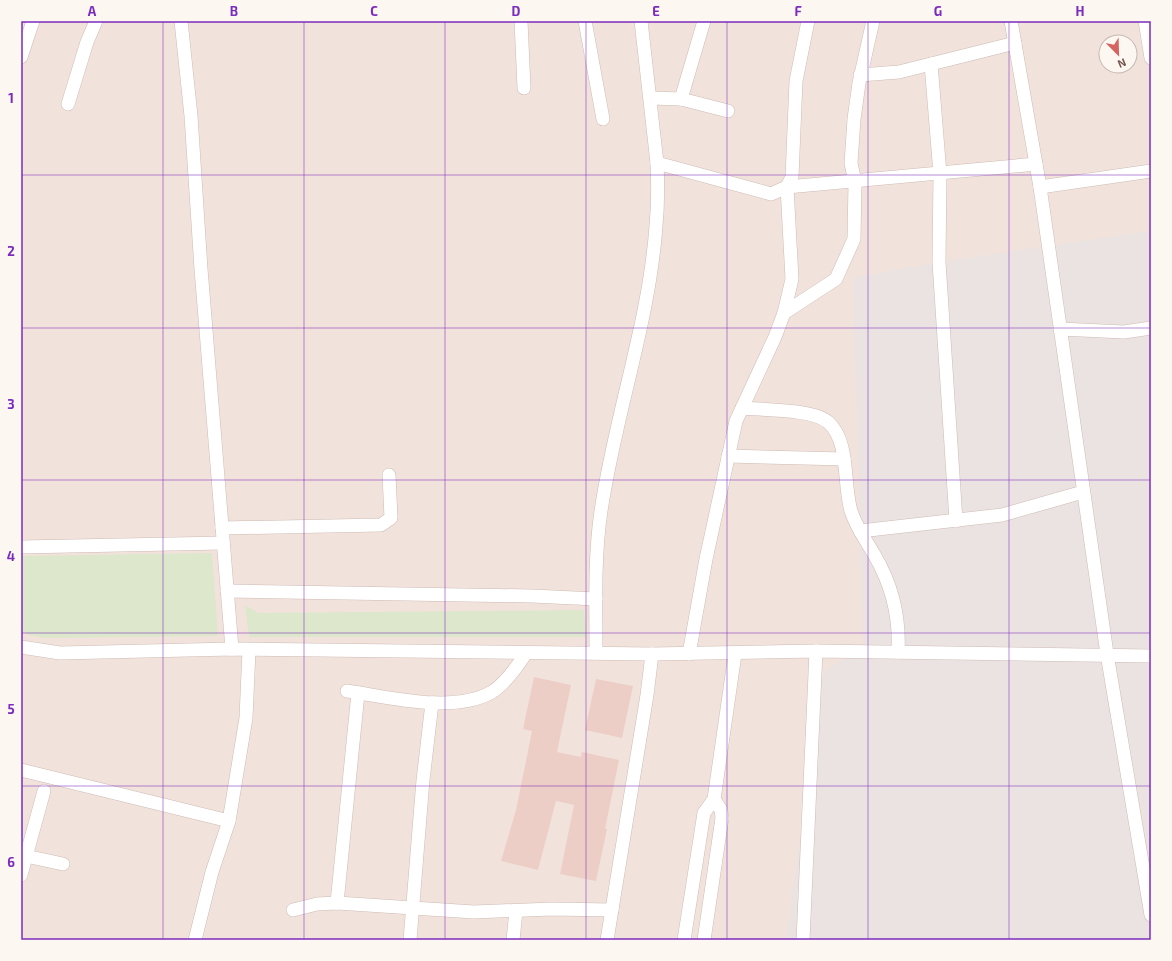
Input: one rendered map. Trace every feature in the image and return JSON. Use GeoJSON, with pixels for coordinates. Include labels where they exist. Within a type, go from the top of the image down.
{"type":"FeatureCollection","features":[{"type":"Feature","properties":{"kind":"street"},"geometry":{"type":"LineString","coordinates":[[21,57],[33,21]]}},
{"type":"Feature","properties":{"kind":"street"},"geometry":{"type":"LineString","coordinates":[[68,104],[87,42],[96,21]]}},
{"type":"Feature","properties":{"kind":"street"},"geometry":{"type":"LineString","coordinates":[[181,21],[191,116],[201,269],[232,650]]}},
{"type":"Feature","properties":{"kind":"street"},"geometry":{"type":"LineString","coordinates":[[521,21],[524,88]]}},
{"type":"Feature","properties":{"kind":"street"},"geometry":{"type":"LineString","coordinates":[[585,21],[603,119]]}},
{"type":"Feature","properties":{"kind":"street"},"geometry":{"type":"LineString","coordinates":[[596,653],[597,541],[601,510],[609,466],[644,307],[656,226],[657,163],[651,98],[643,52],[641,21]]}},
{"type":"Feature","properties":{"kind":"street"},"geometry":{"type":"LineString","coordinates":[[681,99],[704,21]]}},
{"type":"Feature","properties":{"kind":"street"},"geometry":{"type":"LineString","coordinates":[[690,654],[706,559],[736,421],[775,337],[784,313],[792,279],[787,187],[792,177],[796,81],[808,21]]}},
{"type":"Feature","properties":{"kind":"street"},"geometry":{"type":"LineString","coordinates":[[784,313],[839,276],[854,239],[855,182],[851,163],[853,126],[860,75],[873,21]]}},
{"type":"Feature","properties":{"kind":"street"},"geometry":{"type":"LineString","coordinates":[[1012,21],[1040,187],[1107,654],[1148,883],[1151,916]]}},
{"type":"Feature","properties":{"kind":"street"},"geometry":{"type":"LineString","coordinates":[[1145,21],[1151,58]]}},
{"type":"Feature","properties":{"kind":"street"},"geometry":{"type":"LineString","coordinates":[[860,75],[899,72],[1015,43]]}},
{"type":"Feature","properties":{"kind":"street"},"geometry":{"type":"LineString","coordinates":[[931,64],[940,174],[939,262],[956,521]]}},
{"type":"Feature","properties":{"kind":"street"},"geometry":{"type":"LineString","coordinates":[[651,98],[681,99],[728,111]]}},
{"type":"Feature","properties":{"kind":"street"},"geometry":{"type":"LineString","coordinates":[[657,163],[771,194],[787,187],[855,182],[1036,164]]}},
{"type":"Feature","properties":{"kind":"street"},"geometry":{"type":"LineString","coordinates":[[1040,187],[1151,171]]}},
{"type":"Feature","properties":{"kind":"street"},"geometry":{"type":"LineString","coordinates":[[1060,329],[1124,332],[1151,328]]}},
{"type":"Feature","properties":{"kind":"street"},"geometry":{"type":"LineString","coordinates":[[742,408],[820,416],[835,429],[842,447],[851,510],[860,531],[888,580],[892,591],[898,620],[898,652]]}},
{"type":"Feature","properties":{"kind":"street"},"geometry":{"type":"LineString","coordinates":[[728,456],[844,459]]}},
{"type":"Feature","properties":{"kind":"street"},"geometry":{"type":"LineString","coordinates":[[222,528],[381,525],[391,518],[389,475]]}},
{"type":"Feature","properties":{"kind":"street"},"geometry":{"type":"LineString","coordinates":[[860,531],[1002,515],[1083,492]]}},
{"type":"Feature","properties":{"kind":"street"},"geometry":{"type":"LineString","coordinates":[[21,547],[223,543]]}},
{"type":"Feature","properties":{"kind":"street"},"geometry":{"type":"LineString","coordinates":[[227,591],[532,596],[596,599]]}},
{"type":"Feature","properties":{"kind":"street"},"geometry":{"type":"LineString","coordinates":[[21,647],[60,652],[249,650],[735,654],[816,651],[1107,654],[1151,656]]}},
{"type":"Feature","properties":{"kind":"street"},"geometry":{"type":"LineString","coordinates":[[195,940],[212,872],[229,822],[246,718],[249,650]]}},
{"type":"Feature","properties":{"kind":"street"},"geometry":{"type":"LineString","coordinates":[[803,940],[816,651]]}},
{"type":"Feature","properties":{"kind":"street"},"geometry":{"type":"LineString","coordinates":[[337,903],[353,692],[432,703],[466,702],[492,691],[518,666],[526,653]]}},
{"type":"Feature","properties":{"kind":"street"},"geometry":{"type":"LineString","coordinates":[[608,940],[646,703],[652,654]]}},
{"type":"Feature","properties":{"kind":"street"},"geometry":{"type":"LineString","coordinates":[[684,940],[704,813],[714,799],[735,654]]}},
{"type":"Feature","properties":{"kind":"street"},"geometry":{"type":"LineString","coordinates":[[410,940],[423,780],[432,703]]}},
{"type":"Feature","properties":{"kind":"street"},"geometry":{"type":"LineString","coordinates":[[21,770],[229,822]]}},
{"type":"Feature","properties":{"kind":"street"},"geometry":{"type":"LineString","coordinates":[[21,875],[24,855],[44,791]]}},
{"type":"Feature","properties":{"kind":"street"},"geometry":{"type":"LineString","coordinates":[[704,940],[722,818],[721,810],[714,799]]}},
{"type":"Feature","properties":{"kind":"street"},"geometry":{"type":"LineString","coordinates":[[24,855],[63,864]]}},
{"type":"Feature","properties":{"kind":"street"},"geometry":{"type":"LineString","coordinates":[[293,910],[317,904],[337,903],[474,912],[516,910],[612,910]]}},
{"type":"Feature","properties":{"kind":"street"},"geometry":{"type":"LineString","coordinates":[[513,940],[516,910]]}},
{"type":"Feature","properties":{"kind":"shaded area"},"geometry":{"type":"Polygon","coordinates":[[[21,21],[1151,21],[1151,940],[21,940],[21,21]]]}},
{"type":"Feature","properties":{"kind":"shaded area"},"geometry":{"type":"Polygon","coordinates":[[[1151,231],[1151,940],[786,940],[823,674],[863,643],[853,278],[939,262],[1151,231]]]}},
{"type":"Feature","properties":{"kind":"green space"},"geometry":{"type":"Polygon","coordinates":[[[212,553],[218,636],[44,638],[29,635],[21,629],[21,556],[212,553]]]}},
{"type":"Feature","properties":{"kind":"green space"},"geometry":{"type":"Polygon","coordinates":[[[245,605],[258,613],[584,610],[586,637],[249,637],[245,605]]]}},
{"type":"Feature","properties":{"kind":"building"},"geometry":{"type":"Polygon","coordinates":[[[534,677],[571,685],[557,752],[581,757],[582,752],[619,760],[596,881],[560,874],[574,805],[556,801],[538,870],[501,861],[516,810],[532,731],[523,729],[534,677]]]}},
{"type":"Feature","properties":{"kind":"building"},"geometry":{"type":"Polygon","coordinates":[[[596,679],[633,686],[622,738],[585,730],[596,679]]]}}]}
